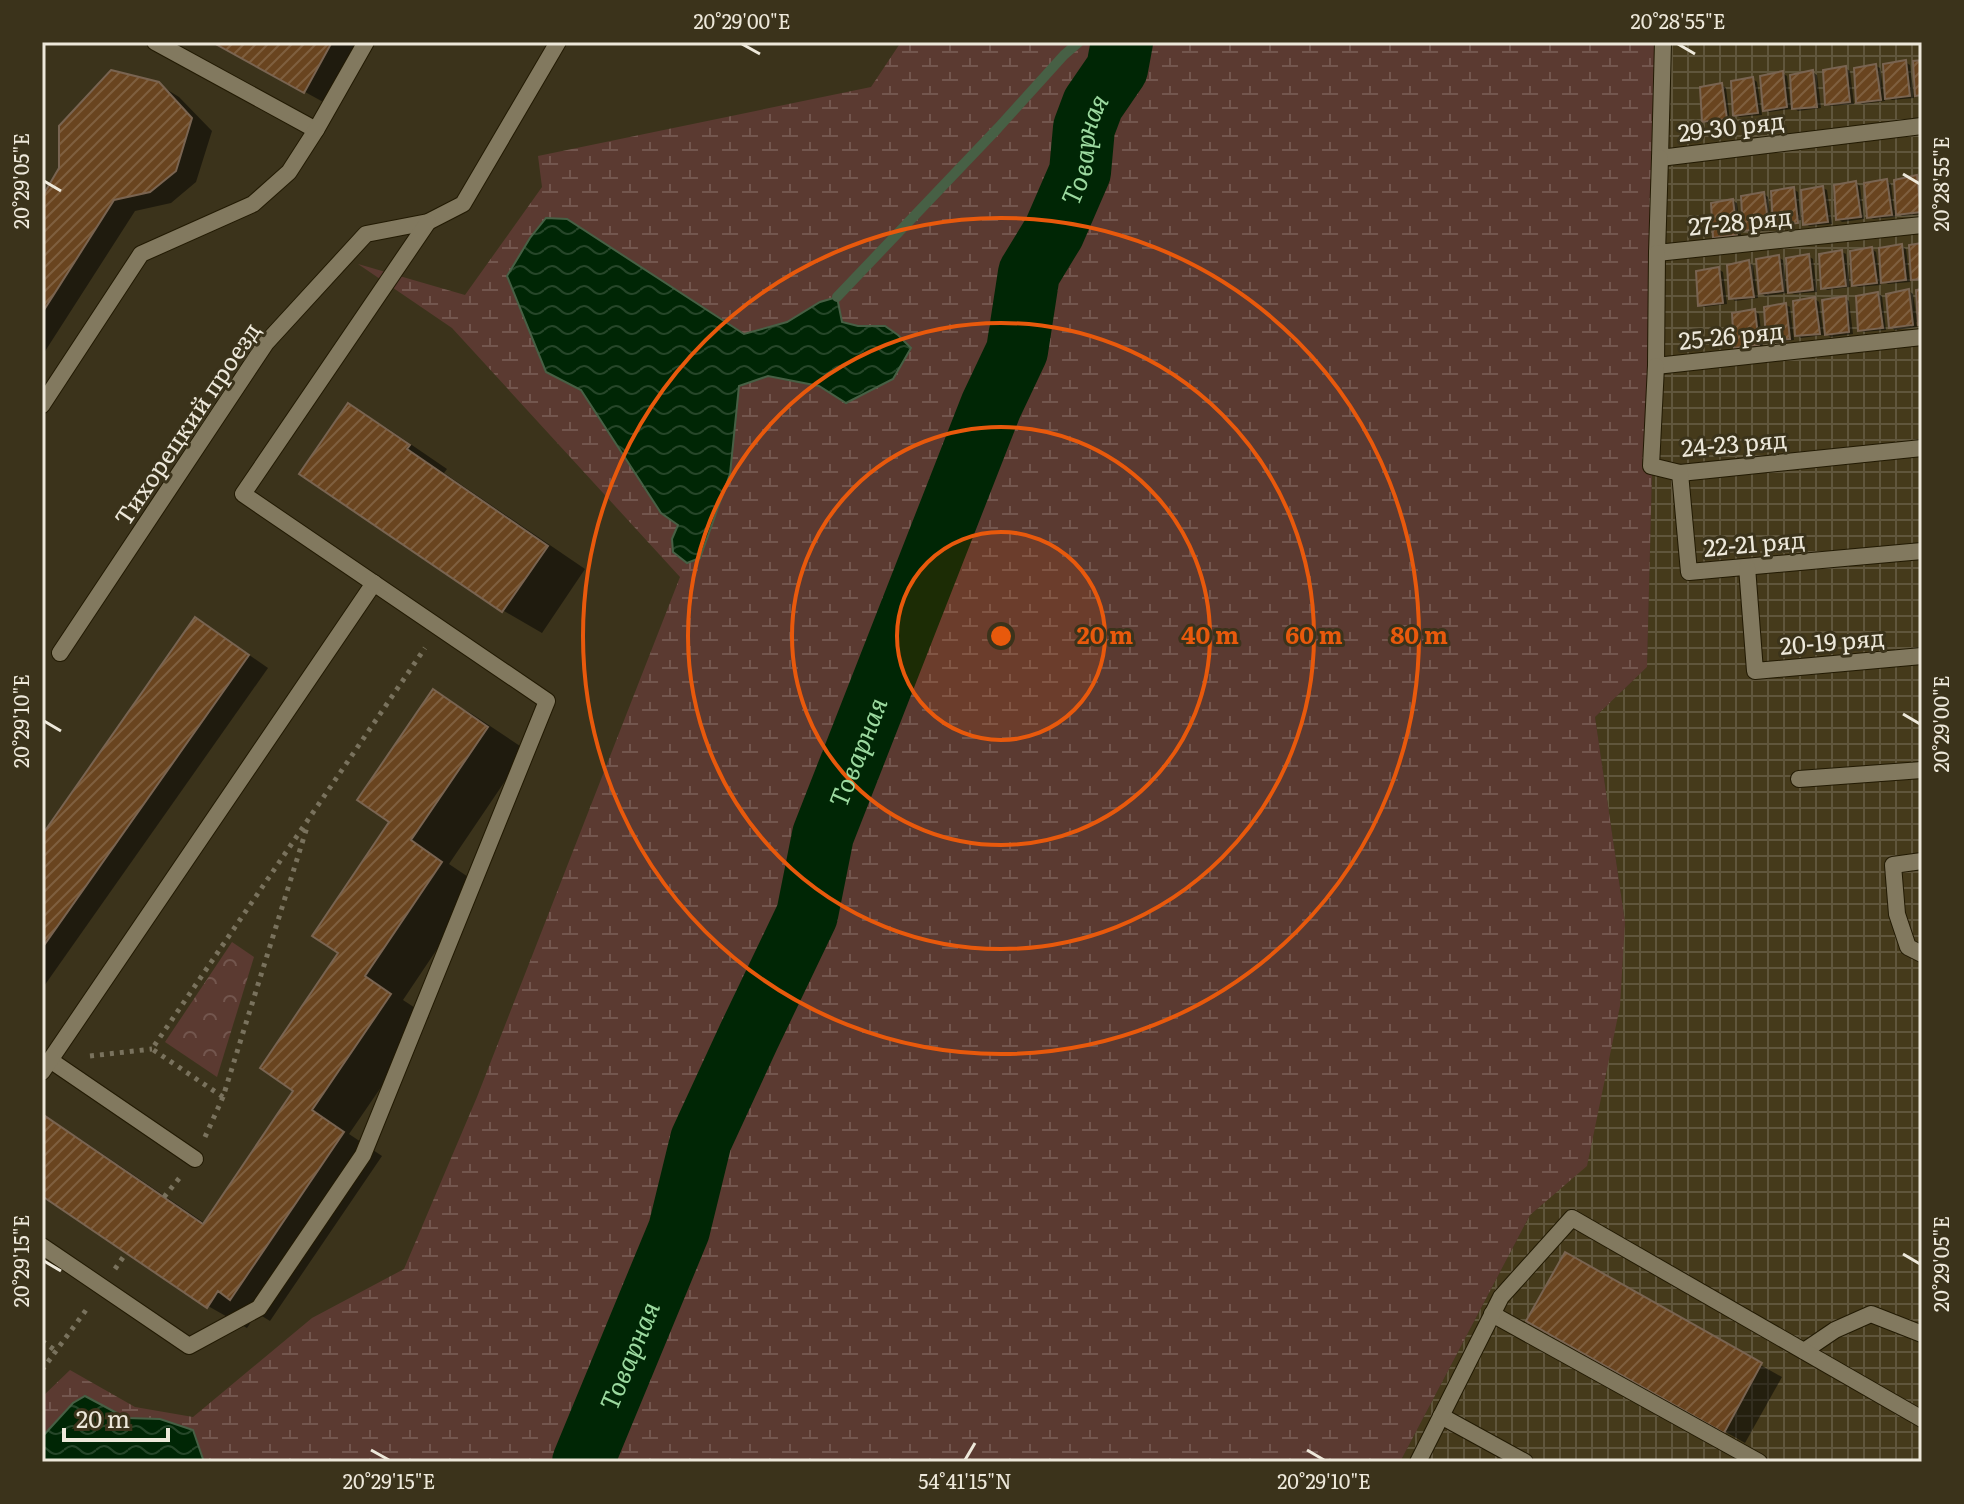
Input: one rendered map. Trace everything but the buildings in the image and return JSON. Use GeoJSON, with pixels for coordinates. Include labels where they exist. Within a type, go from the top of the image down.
{"type":"FeatureCollection","features":[{"type":"Feature","properties":{"kind":"lane"},"geometry":{"type":"LineString","coordinates":[[155,42],[316,130]]}},
{"type":"Feature","properties":{"kind":"lane"},"geometry":{"type":"LineString","coordinates":[[42,405],[141,254],[253,204],[289,172],[366,42]]}},
{"type":"Feature","properties":{"kind":"lane","name":"Тихорецкий проезд"},"geometry":{"type":"LineString","coordinates":[[60,653],[266,343],[366,234],[428,222],[463,204],[558,42]]}},
{"type":"Feature","properties":{"kind":"lane","name":"29-30 ряд"},"geometry":{"type":"LineString","coordinates":[[1663,42],[1660,158],[1922,126]]}},
{"type":"Feature","properties":{"kind":"lane","name":"27-28 ряд"},"geometry":{"type":"LineString","coordinates":[[1660,158],[1657,253],[1922,225]]}},
{"type":"Feature","properties":{"kind":"lane"},"geometry":{"type":"LineString","coordinates":[[42,1246],[189,1346],[259,1308],[363,1155],[547,701],[243,494],[428,222]]}},
{"type":"Feature","properties":{"kind":"lane","name":"25-26 ряд"},"geometry":{"type":"LineString","coordinates":[[1657,253],[1656,366],[1922,337]]}},
{"type":"Feature","properties":{"kind":"lane","name":"24-23 ряд"},"geometry":{"type":"LineString","coordinates":[[1656,366],[1651,466],[1680,473],[1922,448]]}},
{"type":"Feature","properties":{"kind":"lane","name":"22-21 ряд"},"geometry":{"type":"LineString","coordinates":[[1680,473],[1689,572],[1922,551]]}},
{"type":"Feature","properties":{"kind":"lane","name":"20-19 ряд"},"geometry":{"type":"LineString","coordinates":[[1747,567],[1755,671],[1922,656]]}},
{"type":"Feature","properties":{"kind":"lane"},"geometry":{"type":"LineString","coordinates":[[195,1159],[46,1066],[374,583]]}},
{"type":"Feature","properties":{"kind":"lane"},"geometry":{"type":"LineString","coordinates":[[1799,779],[1922,770]]}},
{"type":"Feature","properties":{"kind":"lane"},"geometry":{"type":"LineString","coordinates":[[1922,861],[1893,865],[1897,914],[1908,947],[1922,954]]}},
{"type":"Feature","properties":{"kind":"lane"},"geometry":{"type":"LineString","coordinates":[[1418,1462],[1501,1297],[1572,1218],[1922,1419]]}},
{"type":"Feature","properties":{"kind":"lane"},"geometry":{"type":"LineString","coordinates":[[1492,1314],[1759,1462]]}},
{"type":"Feature","properties":{"kind":"lane"},"geometry":{"type":"LineString","coordinates":[[1804,1351],[1835,1330],[1871,1314],[1922,1334]]}},
{"type":"Feature","properties":{"kind":"lane"},"geometry":{"type":"LineString","coordinates":[[1441,1416],[1525,1462]]}},
{"type":"Feature","properties":{"kind":"path"},"geometry":{"type":"LineString","coordinates":[[152,1049],[439,627]]}},
{"type":"Feature","properties":{"kind":"path"},"geometry":{"type":"LineString","coordinates":[[164,1197],[195,1159],[223,1097],[311,815]]}},
{"type":"Feature","properties":{"kind":"path"},"geometry":{"type":"LineString","coordinates":[[46,1066],[152,1049],[223,1097]]}},
{"type":"Feature","properties":{"kind":"path"},"geometry":{"type":"LineString","coordinates":[[42,1370],[103,1287]]}},
{"type":"Feature","properties":{"kind":"path"},"geometry":{"type":"LineString","coordinates":[[42,1341],[56,1351]]}},
{"type":"Feature","properties":{"kind":"shaded area"},"geometry":{"type":"Polygon","coordinates":[[[1663,42],[1922,42],[1922,1462],[1400,1462],[1530,1215],[1587,1165],[1625,922],[1595,717],[1647,667],[1663,42]]]}},
{"type":"Feature","properties":{"kind":"green space"},"geometry":{"type":"Polygon","coordinates":[[[901,42],[1663,42],[1647,667],[1595,717],[1625,922],[1620,1006],[1587,1166],[1530,1215],[1400,1462],[204,1462],[193,1430],[160,1419],[126,1418],[85,1396],[73,1403],[42,1437],[42,1397],[70,1370],[135,1407],[193,1417],[312,1318],[404,1269],[477,1097],[680,577],[452,328],[358,264],[465,295],[542,187],[538,156],[871,87],[901,42]],[[567,219],[530,238],[507,276],[546,372],[581,390],[637,477],[679,525],[672,539],[730,474],[739,386],[768,376],[819,386],[846,403],[885,326],[849,323],[820,302],[787,322],[745,334],[567,219]]]}},
{"type":"Feature","properties":{"kind":"green space"},"geometry":{"type":"Polygon","coordinates":[[[232,942],[254,957],[217,1077],[165,1042],[232,942]]]}},
{"type":"Feature","properties":{"kind":"water"},"geometry":{"type":"Polygon","coordinates":[[[546,218],[567,219],[744,334],[787,322],[820,302],[837,297],[842,322],[858,326],[885,326],[911,348],[893,379],[846,403],[819,386],[768,376],[739,386],[730,474],[700,558],[687,563],[673,552],[672,539],[678,525],[661,513],[581,390],[546,372],[507,276],[546,218]]]}},
{"type":"Feature","properties":{"kind":"water"},"geometry":{"type":"Polygon","coordinates":[[[85,1396],[126,1418],[160,1419],[193,1430],[204,1462],[42,1462],[42,1437],[73,1403],[85,1396]]]}},
{"type":"Feature","properties":{"kind":"waterway"},"geometry":{"type":"LineString","coordinates":[[837,297],[1079,42]]}},
{"type":"Feature","properties":{"kind":"waterway","name":"Товарная"},"geometry":{"type":"LineString","coordinates":[[583,1462],[679,1230],[701,1140],[807,915],[823,835],[991,406],[1017,351],[1029,273],[1054,232],[1080,172],[1084,128],[1093,104],[1117,69],[1122,42]]}}]}
